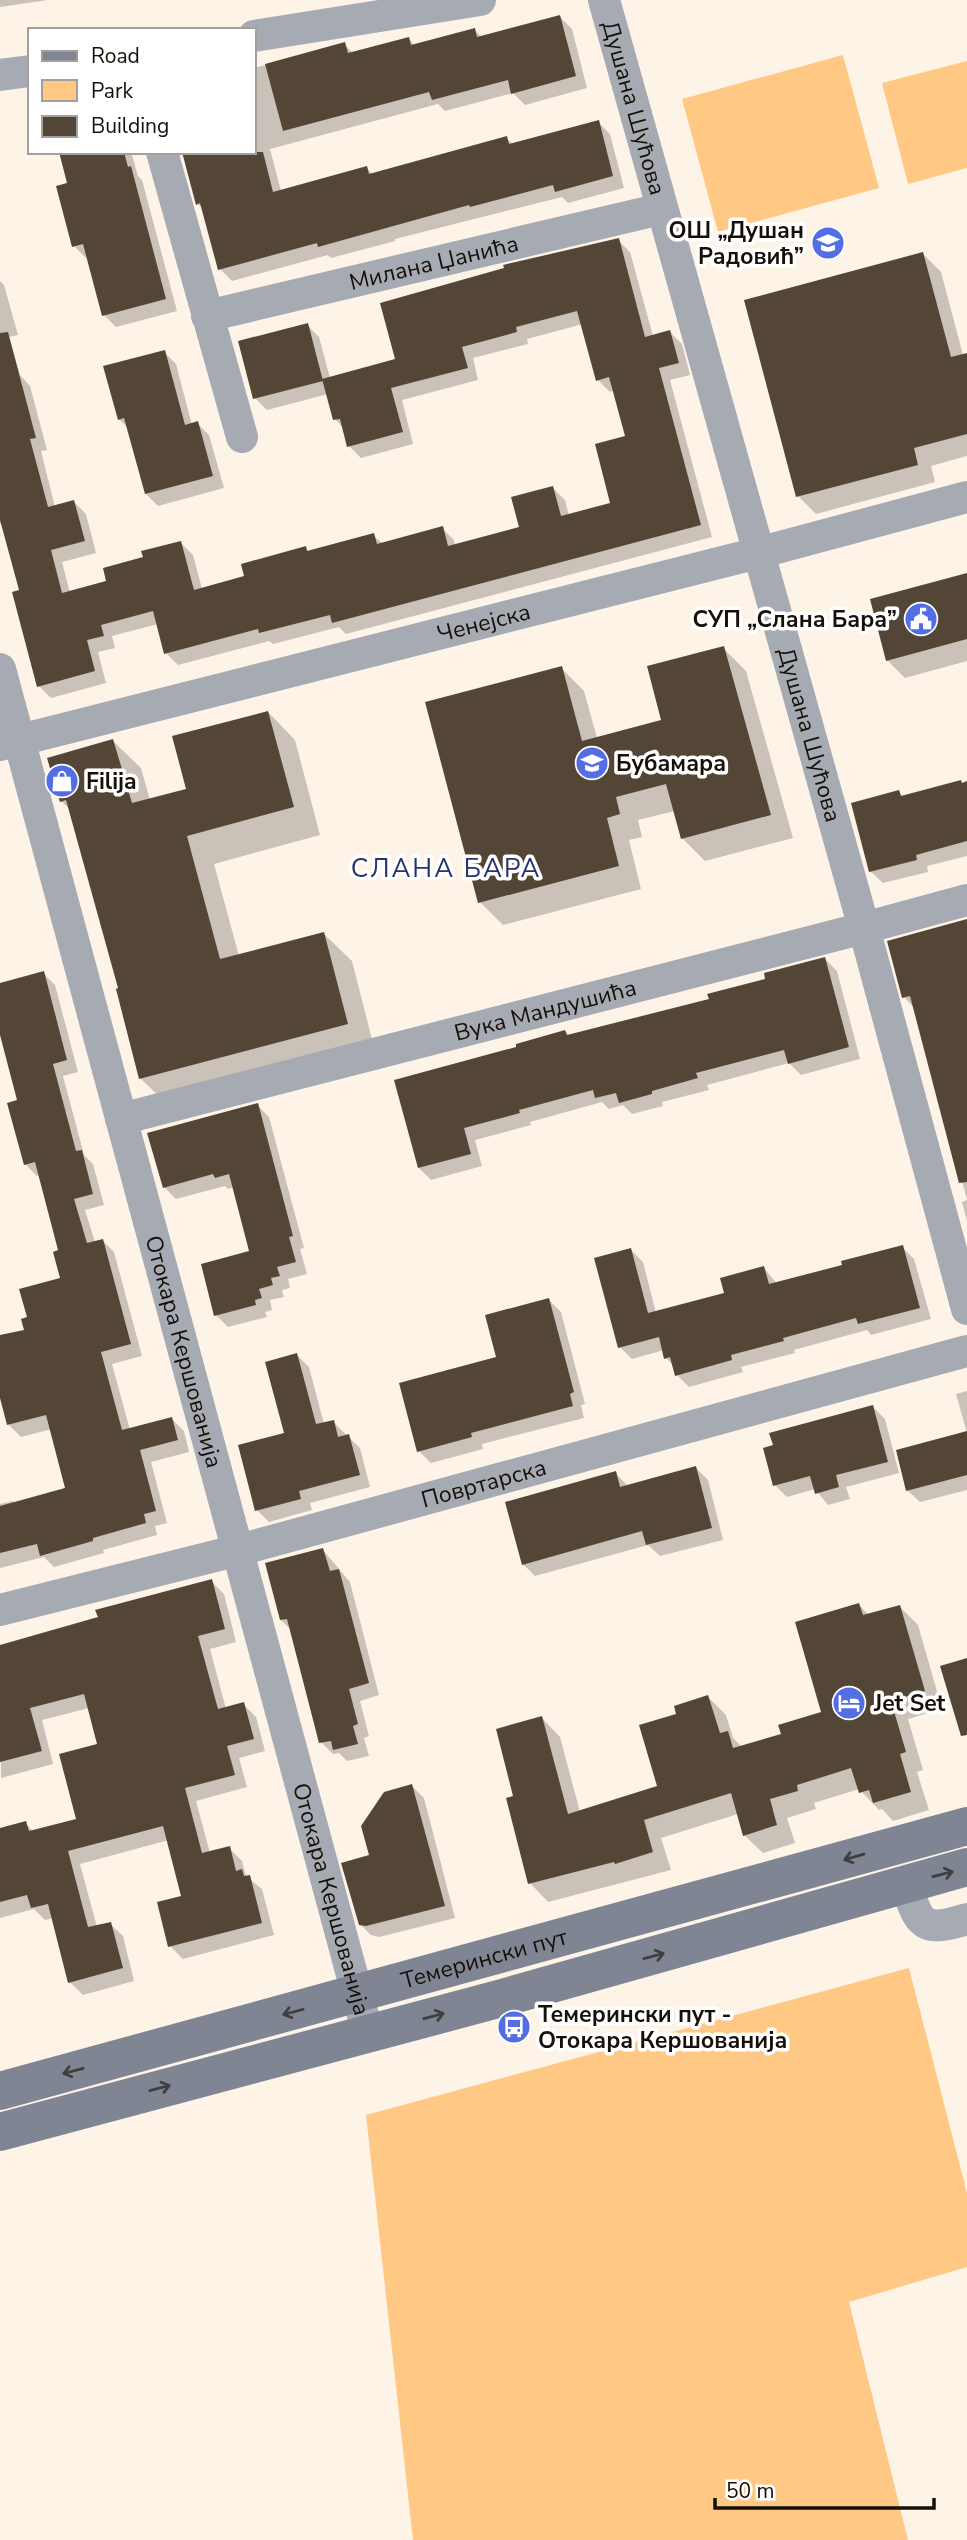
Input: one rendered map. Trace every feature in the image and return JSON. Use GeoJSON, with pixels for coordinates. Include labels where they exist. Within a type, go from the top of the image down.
{"type":"FeatureCollection","features":[{"type":"Feature","properties":{"kind":"main road","name":"Темерински пут"},"geometry":{"type":"LineString","coordinates":[[0,2091],[967,1826]]}},
{"type":"Feature","properties":{"kind":"main road","name":"Темерински пут"},"geometry":{"type":"LineString","coordinates":[[0,2132],[720,1938],[967,1867]]}},
{"type":"Feature","properties":{"kind":"street"},"geometry":{"type":"LineString","coordinates":[[256,36],[480,0]]}},
{"type":"Feature","properties":{"kind":"street","name":"Душана Шућова"},"geometry":{"type":"LineString","coordinates":[[604,0],[864,928],[967,1309]]}},
{"type":"Feature","properties":{"kind":"street"},"geometry":{"type":"LineString","coordinates":[[0,75],[28,71]]}},
{"type":"Feature","properties":{"kind":"street"},"geometry":{"type":"LineString","coordinates":[[163,154],[242,437]]}},
{"type":"Feature","properties":{"kind":"street","name":"Милана Џанића"},"geometry":{"type":"LineString","coordinates":[[207,316],[661,209]]}},
{"type":"Feature","properties":{"kind":"street","name":"Ченејска"},"geometry":{"type":"LineString","coordinates":[[10,743],[758,553],[967,497]]}},
{"type":"Feature","properties":{"kind":"street","name":"Отокара Кершованија"},"geometry":{"type":"LineString","coordinates":[[0,669],[10,743],[121,1119],[368,2034]]}},
{"type":"Feature","properties":{"kind":"street","name":"Вука Мандушића"},"geometry":{"type":"LineString","coordinates":[[121,1119],[967,900]]}},
{"type":"Feature","properties":{"kind":"street","name":"Повртарска"},"geometry":{"type":"LineString","coordinates":[[0,1610],[239,1550],[967,1351]]}},
{"type":"Feature","properties":{"kind":"street"},"geometry":{"type":"LineString","coordinates":[[905,1884],[919,1920],[930,1926],[945,1926],[967,1919]]}},
{"type":"Feature","properties":{"kind":"green space"},"geometry":{"type":"Polygon","coordinates":[[[843,55],[879,188],[718,232],[682,99],[843,55]]]}},
{"type":"Feature","properties":{"kind":"green space"},"geometry":{"type":"Polygon","coordinates":[[[967,61],[967,168],[908,184],[882,83],[967,61]]]}},
{"type":"Feature","properties":{"kind":"green space"},"geometry":{"type":"Polygon","coordinates":[[[909,1968],[967,2193],[967,2267],[849,2302],[908,2540],[413,2540],[366,2115],[909,1968]]]}},
{"type":"Feature","properties":{"kind":"building"},"geometry":{"type":"Polygon","coordinates":[[[560,15],[576,76],[511,94],[508,80],[432,100],[429,92],[283,131],[265,64],[345,42],[348,53],[409,37],[411,45],[475,28],[477,37],[560,15]]]}},
{"type":"Feature","properties":{"kind":"building"},"geometry":{"type":"Polygon","coordinates":[[[599,120],[613,176],[555,192],[553,185],[318,247],[317,243],[218,270],[200,203],[196,205],[183,154],[263,152],[273,192],[367,166],[369,174],[507,136],[509,144],[599,120]]]}},
{"type":"Feature","properties":{"kind":"building"},"geometry":{"type":"Polygon","coordinates":[[[60,154],[125,154],[128,167],[131,166],[166,299],[102,316],[83,244],[72,247],[56,186],[67,183],[60,154]]]}},
{"type":"Feature","properties":{"kind":"building"},"geometry":{"type":"Polygon","coordinates":[[[619,238],[645,337],[670,330],[679,363],[659,368],[701,525],[332,623],[330,615],[259,633],[258,629],[164,654],[153,611],[101,625],[104,636],[87,640],[95,671],[37,687],[12,592],[19,590],[0,520],[0,333],[8,332],[36,438],[30,439],[48,507],[74,500],[85,541],[51,550],[62,593],[106,581],[103,568],[143,557],[141,551],[181,541],[194,590],[244,576],[241,564],[306,546],[307,551],[374,533],[377,544],[443,526],[448,546],[519,527],[511,497],[553,486],[561,516],[610,503],[595,444],[625,436],[609,377],[596,381],[577,311],[516,327],[517,332],[462,347],[468,368],[391,388],[403,432],[347,447],[340,419],[333,420],[322,379],[395,359],[380,303],[504,268],[503,265],[619,238]]]}},
{"type":"Feature","properties":{"kind":"building"},"geometry":{"type":"Polygon","coordinates":[[[923,252],[951,357],[967,353],[967,434],[914,448],[918,465],[796,497],[744,300],[923,252]]]}},
{"type":"Feature","properties":{"kind":"building"},"geometry":{"type":"Polygon","coordinates":[[[308,323],[323,381],[253,399],[238,341],[308,323]]]}},
{"type":"Feature","properties":{"kind":"building"},"geometry":{"type":"Polygon","coordinates":[[[165,350],[185,425],[198,421],[213,476],[145,494],[124,418],[118,420],[103,366],[165,350]]]}},
{"type":"Feature","properties":{"kind":"building","name":"СУП „Слана Бара”"},"geometry":{"type":"Polygon","coordinates":[[[967,573],[967,639],[886,661],[870,599],[967,573]]]}},
{"type":"Feature","properties":{"kind":"building","name":"Бубамара"},"geometry":{"type":"Polygon","coordinates":[[[724,646],[771,815],[681,839],[666,784],[616,797],[620,814],[607,818],[619,866],[478,903],[425,702],[562,666],[582,741],[661,720],[647,666],[724,646]]]}},
{"type":"Feature","properties":{"kind":"building"},"geometry":{"type":"Polygon","coordinates":[[[268,711],[294,807],[187,836],[220,959],[324,932],[348,1024],[139,1079],[116,989],[118,988],[66,800],[60,802],[47,758],[113,739],[132,803],[186,789],[172,736],[268,711]]]}},
{"type":"Feature","properties":{"kind":"building"},"geometry":{"type":"Polygon","coordinates":[[[961,780],[962,783],[967,781],[967,841],[916,855],[917,860],[869,872],[851,803],[899,790],[901,796],[961,780]]]}},
{"type":"Feature","properties":{"kind":"building"},"geometry":{"type":"Polygon","coordinates":[[[967,919],[967,1182],[959,1183],[910,996],[902,998],[887,941],[967,919]]]}},
{"type":"Feature","properties":{"kind":"building"},"geometry":{"type":"Polygon","coordinates":[[[825,957],[849,1047],[788,1064],[784,1050],[696,1073],[698,1078],[619,1103],[616,1093],[595,1098],[593,1090],[519,1110],[520,1113],[464,1128],[471,1154],[418,1168],[394,1080],[516,1047],[516,1044],[565,1030],[567,1035],[709,999],[707,994],[765,979],[764,973],[825,957]]]}},
{"type":"Feature","properties":{"kind":"building"},"geometry":{"type":"Polygon","coordinates":[[[44,971],[67,1060],[53,1064],[76,1151],[82,1150],[93,1194],[74,1199],[87,1243],[103,1239],[131,1344],[101,1352],[122,1430],[172,1417],[178,1440],[140,1450],[156,1511],[144,1514],[146,1523],[40,1556],[37,1544],[0,1553],[0,1506],[65,1488],[46,1415],[7,1425],[0,1398],[0,1335],[24,1330],[21,1319],[27,1317],[19,1289],[60,1278],[53,1252],[58,1250],[35,1162],[24,1165],[7,1103],[17,1100],[0,1035],[0,983],[44,971]]]}},
{"type":"Feature","properties":{"kind":"building"},"geometry":{"type":"Polygon","coordinates":[[[258,1103],[293,1236],[289,1237],[296,1262],[277,1267],[280,1276],[271,1278],[273,1285],[259,1289],[262,1298],[255,1300],[256,1305],[214,1316],[201,1264],[249,1251],[229,1174],[215,1178],[213,1174],[163,1188],[147,1133],[258,1103]]]}},
{"type":"Feature","properties":{"kind":"building"},"geometry":{"type":"Polygon","coordinates":[[[903,1245],[920,1308],[858,1324],[856,1318],[783,1338],[784,1341],[731,1355],[732,1360],[675,1376],[670,1357],[664,1359],[659,1337],[618,1348],[594,1258],[631,1248],[648,1313],[724,1293],[720,1278],[764,1266],[769,1284],[842,1265],[841,1261],[903,1245]]]}},
{"type":"Feature","properties":{"kind":"building"},"geometry":{"type":"Polygon","coordinates":[[[549,1298],[574,1392],[570,1394],[573,1406],[471,1433],[472,1437],[417,1452],[399,1383],[496,1357],[485,1315],[549,1298]]]}},
{"type":"Feature","properties":{"kind":"building"},"geometry":{"type":"Polygon","coordinates":[[[297,1353],[316,1424],[334,1420],[338,1437],[349,1434],[360,1475],[299,1491],[301,1499],[255,1511],[238,1445],[284,1433],[265,1362],[297,1353]]]}},
{"type":"Feature","properties":{"kind":"building"},"geometry":{"type":"Polygon","coordinates":[[[873,1405],[888,1462],[836,1475],[839,1487],[815,1494],[810,1476],[773,1486],[763,1448],[773,1445],[769,1433],[873,1405]]]}},
{"type":"Feature","properties":{"kind":"building"},"geometry":{"type":"Polygon","coordinates":[[[967,1431],[967,1475],[906,1491],[896,1450],[967,1431]]]}},
{"type":"Feature","properties":{"kind":"building"},"geometry":{"type":"Polygon","coordinates":[[[696,1466],[712,1528],[646,1545],[642,1531],[522,1565],[505,1502],[616,1471],[620,1487],[696,1466]]]}},
{"type":"Feature","properties":{"kind":"building"},"geometry":{"type":"Polygon","coordinates":[[[323,1548],[330,1571],[339,1569],[369,1683],[349,1689],[358,1724],[353,1726],[358,1744],[333,1750],[331,1741],[319,1743],[287,1619],[280,1620],[265,1563],[323,1548]]]}},
{"type":"Feature","properties":{"kind":"building"},"geometry":{"type":"Polygon","coordinates":[[[212,1579],[225,1629],[198,1636],[218,1709],[244,1702],[254,1739],[227,1746],[235,1775],[185,1788],[202,1853],[230,1846],[236,1871],[242,1869],[244,1876],[250,1875],[262,1923],[168,1947],[157,1902],[181,1896],[163,1826],[68,1851],[88,1927],[111,1922],[123,1968],[68,1983],[48,1904],[31,1908],[27,1895],[0,1902],[0,1828],[26,1821],[29,1831],[76,1819],[59,1754],[97,1744],[84,1694],[30,1708],[42,1751],[0,1762],[0,1645],[98,1617],[95,1610],[212,1579]]]}},
{"type":"Feature","properties":{"kind":"building"},"geometry":{"type":"Polygon","coordinates":[[[859,1603],[863,1615],[900,1605],[925,1691],[891,1701],[906,1752],[900,1754],[911,1792],[873,1803],[869,1790],[859,1793],[851,1768],[797,1785],[798,1791],[770,1799],[777,1825],[743,1836],[731,1793],[644,1820],[653,1852],[615,1864],[614,1862],[528,1884],[506,1798],[513,1796],[496,1729],[542,1716],[568,1814],[657,1786],[639,1725],[676,1714],[674,1706],[708,1695],[720,1733],[728,1731],[733,1748],[781,1734],[778,1725],[821,1712],[795,1622],[859,1603]]]}},
{"type":"Feature","properties":{"kind":"building"},"geometry":{"type":"Polygon","coordinates":[[[967,1658],[967,1735],[961,1736],[940,1666],[967,1658]]]}},
{"type":"Feature","properties":{"kind":"building"},"geometry":{"type":"Polygon","coordinates":[[[412,1784],[445,1906],[366,1926],[359,1925],[341,1863],[369,1855],[361,1826],[384,1792],[412,1784]]]}},
{"type":"Feature","properties":{"kind":"place","name":"ОШ „Душан Радовић”"},"geometry":{"type":"Point","coordinates":[828,243]}},
{"type":"Feature","properties":{"kind":"place","name":"СУП „Слана Бара”"},"geometry":{"type":"Point","coordinates":[921,619]}},
{"type":"Feature","properties":{"kind":"place","name":"Бубамара"},"geometry":{"type":"Point","coordinates":[592,763]}},
{"type":"Feature","properties":{"kind":"place","name":"Filija"},"geometry":{"type":"Point","coordinates":[62,781]}},
{"type":"Feature","properties":{"kind":"place","name":"Jet Set"},"geometry":{"type":"Point","coordinates":[849,1703]}},
{"type":"Feature","properties":{"kind":"place","name":"Темерински пут - Отокара Кершованија"},"geometry":{"type":"Point","coordinates":[514,2027]}},
{"type":"Feature","properties":{"kind":"district","name":"СЛАНА БАРА"},"geometry":{"type":"Point","coordinates":[446,868]}}]}
